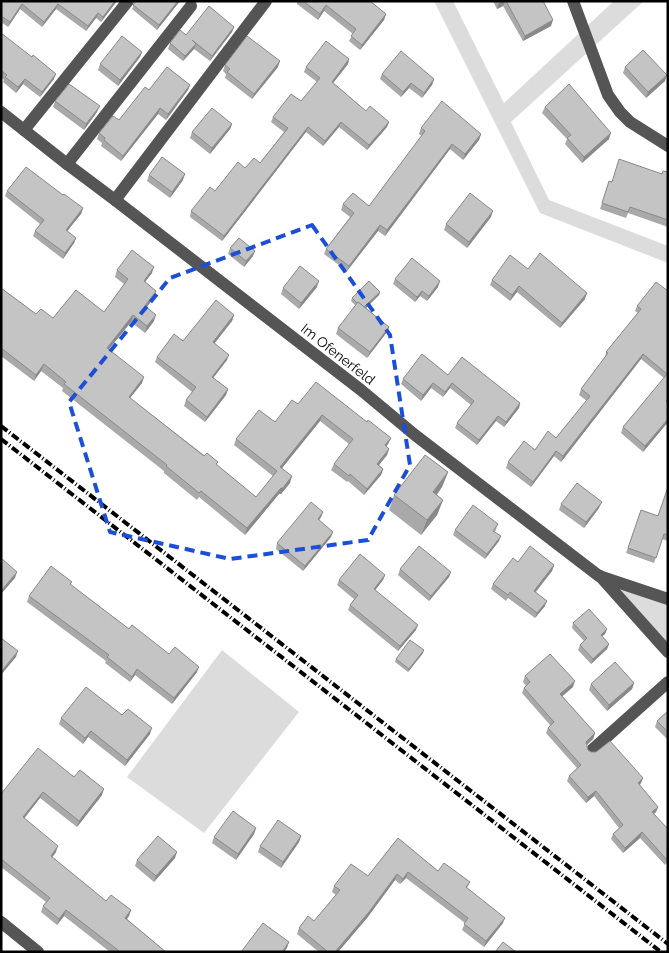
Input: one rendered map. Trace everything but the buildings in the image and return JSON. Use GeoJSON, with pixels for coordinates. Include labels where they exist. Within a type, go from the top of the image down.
{"type":"FeatureCollection","features":[{"type":"Feature","properties":{"kind":"street"},"geometry":{"type":"LineString","coordinates":[[24,130],[128,1]]}},
{"type":"Feature","properties":{"kind":"street"},"geometry":{"type":"LineString","coordinates":[[115,200],[266,1]]}},
{"type":"Feature","properties":{"kind":"street"},"geometry":{"type":"LineString","coordinates":[[573,1],[608,95],[630,122],[666,141]]}},
{"type":"Feature","properties":{"kind":"street"},"geometry":{"type":"LineString","coordinates":[[66,164],[191,6]]}},
{"type":"Feature","properties":{"kind":"street","name":"Im Ofenerfeld"},"geometry":{"type":"LineString","coordinates":[[1,112],[361,390],[415,435],[600,576],[668,599]]}},
{"type":"Feature","properties":{"kind":"street"},"geometry":{"type":"LineString","coordinates":[[600,576],[668,652]]}},
{"type":"Feature","properties":{"kind":"street"},"geometry":{"type":"LineString","coordinates":[[592,750],[668,682]]}},
{"type":"Feature","properties":{"kind":"street"},"geometry":{"type":"LineString","coordinates":[[1,922],[38,952]]}},
{"type":"Feature","properties":{"kind":"highlighted area"},"geometry":{"type":"Polygon","coordinates":[[[312,225],[390,335],[410,465],[368,540],[230,559],[110,532],[69,402],[170,278],[312,225]]]}},
{"type":"Feature","properties":{"kind":"shaded area"},"geometry":{"type":"Polygon","coordinates":[[[434,1],[453,1],[504,103],[614,1],[644,1],[511,122],[549,200],[668,246],[668,263],[540,213],[434,1]]]}},
{"type":"Feature","properties":{"kind":"shaded area"},"geometry":{"type":"Polygon","coordinates":[[[600,576],[668,600],[668,654],[600,576]]]}},
{"type":"Feature","properties":{"kind":"shaded area"},"geometry":{"type":"Polygon","coordinates":[[[222,650],[299,712],[204,833],[127,777],[222,650]]]}},
{"type":"Feature","properties":{"kind":"railway"},"geometry":{"type":"LineString","coordinates":[[1,426],[668,944]]}},
{"type":"Feature","properties":{"kind":"railway"},"geometry":{"type":"LineString","coordinates":[[1,439],[661,952]]}}]}
